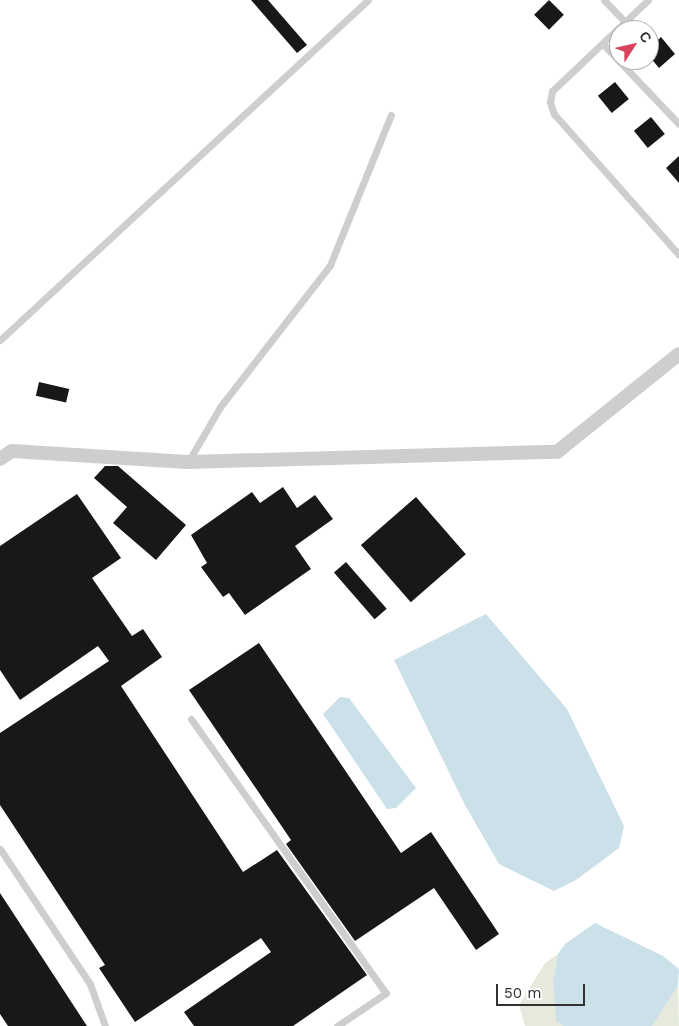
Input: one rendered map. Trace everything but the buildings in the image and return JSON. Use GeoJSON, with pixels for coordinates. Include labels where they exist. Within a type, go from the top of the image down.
{"type":"FeatureCollection","features":[{"type":"Feature","properties":{"kind":"street"},"geometry":{"type":"LineString","coordinates":[[0,459],[12,451],[188,462],[557,452],[679,354]]}},
{"type":"Feature","properties":{"kind":"lane"},"geometry":{"type":"LineString","coordinates":[[0,340],[368,0]]}},
{"type":"Feature","properties":{"kind":"lane"},"geometry":{"type":"LineString","coordinates":[[604,0],[623,20]]}},
{"type":"Feature","properties":{"kind":"lane"},"geometry":{"type":"LineString","coordinates":[[627,20],[648,0]]}},
{"type":"Feature","properties":{"kind":"lane"},"geometry":{"type":"LineString","coordinates":[[609,38],[552,91],[551,108],[679,255]]}},
{"type":"Feature","properties":{"kind":"lane"},"geometry":{"type":"LineString","coordinates":[[603,44],[679,124]]}},
{"type":"Feature","properties":{"kind":"lane"},"geometry":{"type":"LineString","coordinates":[[188,462],[220,407],[330,265],[391,114]]}},
{"type":"Feature","properties":{"kind":"lane"},"geometry":{"type":"LineString","coordinates":[[191,719],[386,992],[337,1026]]}},
{"type":"Feature","properties":{"kind":"lane"},"geometry":{"type":"LineString","coordinates":[[0,849],[90,984],[105,1026]]}},
{"type":"Feature","properties":{"kind":"shaded area"},"geometry":{"type":"Polygon","coordinates":[[[558,954],[553,981],[556,1021],[563,1026],[525,1026],[519,1005],[545,963],[558,954]]]}},
{"type":"Feature","properties":{"kind":"shaded area"},"geometry":{"type":"Polygon","coordinates":[[[678,985],[679,1026],[652,1026],[662,1007],[678,985]]]}},
{"type":"Feature","properties":{"kind":"water"},"geometry":{"type":"Polygon","coordinates":[[[486,614],[567,709],[624,826],[619,848],[576,880],[554,891],[499,864],[465,805],[394,660],[486,614]]]}},
{"type":"Feature","properties":{"kind":"water"},"geometry":{"type":"Polygon","coordinates":[[[340,697],[349,698],[416,788],[396,808],[387,809],[323,714],[340,697]]]}},
{"type":"Feature","properties":{"kind":"water"},"geometry":{"type":"Polygon","coordinates":[[[595,923],[663,956],[679,969],[678,985],[652,1026],[563,1026],[556,1021],[553,981],[558,954],[565,944],[595,923]]]}}]}
